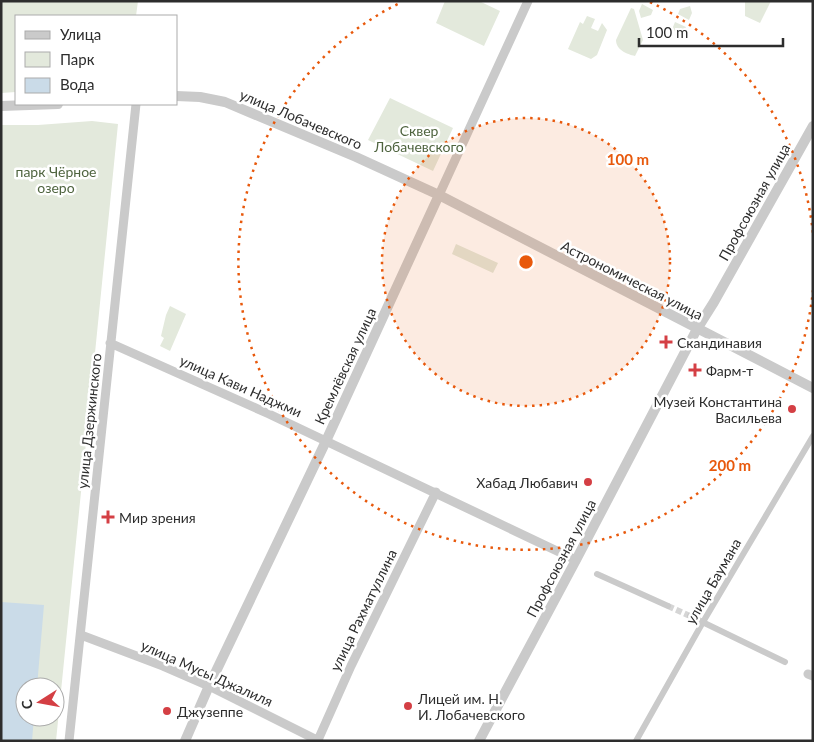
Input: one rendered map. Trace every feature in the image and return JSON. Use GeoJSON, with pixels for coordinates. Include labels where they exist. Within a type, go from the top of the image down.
{"type":"FeatureCollection","features":[{"type":"Feature","properties":{"kind":"street","name":"Кремлёвская улица"},"geometry":{"type":"LineString","coordinates":[[186,741],[209,686],[326,440],[528,1]]}},
{"type":"Feature","properties":{"kind":"street","name":"улица Лобачевского"},"geometry":{"type":"LineString","coordinates":[[178,96],[200,97],[225,102],[356,157],[439,195]]}},
{"type":"Feature","properties":{"kind":"street"},"geometry":{"type":"LineString","coordinates":[[1,106],[30,105]]}},
{"type":"Feature","properties":{"kind":"street","name":"улица Дзержинского"},"geometry":{"type":"LineString","coordinates":[[69,741],[136,105]]}},
{"type":"Feature","properties":{"kind":"street","name":"Профсоюзная улица"},"geometry":{"type":"LineString","coordinates":[[479,741],[697,329],[813,126]]}},
{"type":"Feature","properties":{"kind":"street","name":"Астрономическая улица"},"geometry":{"type":"LineString","coordinates":[[439,195],[813,388]]}},
{"type":"Feature","properties":{"kind":"street","name":"улица Кави Наджми"},"geometry":{"type":"LineString","coordinates":[[110,343],[326,440],[576,560]]}},
{"type":"Feature","properties":{"kind":"street","name":"улица Баумана"},"geometry":{"type":"LineString","coordinates":[[636,741],[703,622],[813,436]]}},
{"type":"Feature","properties":{"kind":"street","name":"улица Рахматуллина"},"geometry":{"type":"LineString","coordinates":[[318,740],[351,666],[436,492]]}},
{"type":"Feature","properties":{"kind":"street"},"geometry":{"type":"LineString","coordinates":[[597,574],[668,606]]}},
{"type":"Feature","properties":{"kind":"street"},"geometry":{"type":"LineString","coordinates":[[690,616],[784,662]]}},
{"type":"Feature","properties":{"kind":"street","name":"улица Мусы Джалиля"},"geometry":{"type":"LineString","coordinates":[[81,635],[163,666],[209,686],[318,740]]}},
{"type":"Feature","properties":{"kind":"green space"},"geometry":{"type":"Polygon","coordinates":[[[1,1],[138,1],[136,15],[15,15],[15,92],[1,93],[1,1]]]}},
{"type":"Feature","properties":{"kind":"green space"},"geometry":{"type":"Polygon","coordinates":[[[445,1],[479,1],[500,11],[484,46],[436,23],[445,1]]]}},
{"type":"Feature","properties":{"kind":"green space"},"geometry":{"type":"Polygon","coordinates":[[[745,1],[771,1],[760,23],[745,16],[745,1]]]}},
{"type":"Feature","properties":{"kind":"green space"},"geometry":{"type":"Polygon","coordinates":[[[642,4],[653,10],[651,15],[641,18],[639,11],[642,4]]]}},
{"type":"Feature","properties":{"kind":"green space"},"geometry":{"type":"Polygon","coordinates":[[[690,6],[692,13],[689,20],[678,14],[680,9],[690,6]]]}},
{"type":"Feature","properties":{"kind":"green space"},"geometry":{"type":"Polygon","coordinates":[[[631,8],[634,9],[643,40],[635,56],[625,53],[616,43],[631,8]]]}},
{"type":"Feature","properties":{"kind":"green space"},"geometry":{"type":"Polygon","coordinates":[[[587,16],[595,19],[591,28],[598,31],[602,23],[607,30],[597,55],[591,59],[568,49],[580,22],[583,24],[587,16]]]}},
{"type":"Feature","properties":{"kind":"green space"},"geometry":{"type":"Polygon","coordinates":[[[675,22],[686,27],[683,33],[677,36],[673,27],[675,22]]]}},
{"type":"Feature","properties":{"kind":"green space","name":"Сквер Лобачевского"},"geometry":{"type":"Polygon","coordinates":[[[390,98],[453,128],[433,171],[368,140],[390,98]]]}},
{"type":"Feature","properties":{"kind":"green space","name":"парк Чёрное озеро"},"geometry":{"type":"Polygon","coordinates":[[[92,121],[118,124],[62,677],[15,677],[15,727],[57,727],[56,741],[1,741],[1,125],[38,125],[92,121]]]}},
{"type":"Feature","properties":{"kind":"green space"},"geometry":{"type":"Polygon","coordinates":[[[456,244],[498,263],[493,273],[452,254],[456,244]]]}},
{"type":"Feature","properties":{"kind":"green space"},"geometry":{"type":"Polygon","coordinates":[[[170,306],[186,314],[170,351],[160,346],[164,338],[161,336],[170,306]]]}},
{"type":"Feature","properties":{"kind":"water"},"geometry":{"type":"Polygon","coordinates":[[[1,602],[44,605],[38,677],[15,677],[15,727],[33,727],[32,741],[1,741],[1,602]]]}},
{"type":"Feature","properties":{"kind":"tunnel"},"geometry":{"type":"LineString","coordinates":[[668,606],[690,616]]}},
{"type":"Feature","properties":{"kind":"place","name":"Скандинавия"},"geometry":{"type":"Point","coordinates":[666,342]}},
{"type":"Feature","properties":{"kind":"place","name":"Фарм-т"},"geometry":{"type":"Point","coordinates":[695,370]}},
{"type":"Feature","properties":{"kind":"place","name":"Музей Константина Васильева"},"geometry":{"type":"Point","coordinates":[792,409]}},
{"type":"Feature","properties":{"kind":"place","name":"Хабад Любавич"},"geometry":{"type":"Point","coordinates":[588,482]}},
{"type":"Feature","properties":{"kind":"place","name":"Мир зрения"},"geometry":{"type":"Point","coordinates":[108,517]}},
{"type":"Feature","properties":{"kind":"place","name":"Лицей им. Н. И. Лобачевского"},"geometry":{"type":"Point","coordinates":[408,706]}},
{"type":"Feature","properties":{"kind":"place","name":"Джузеппе"},"geometry":{"type":"Point","coordinates":[167,711]}}]}
